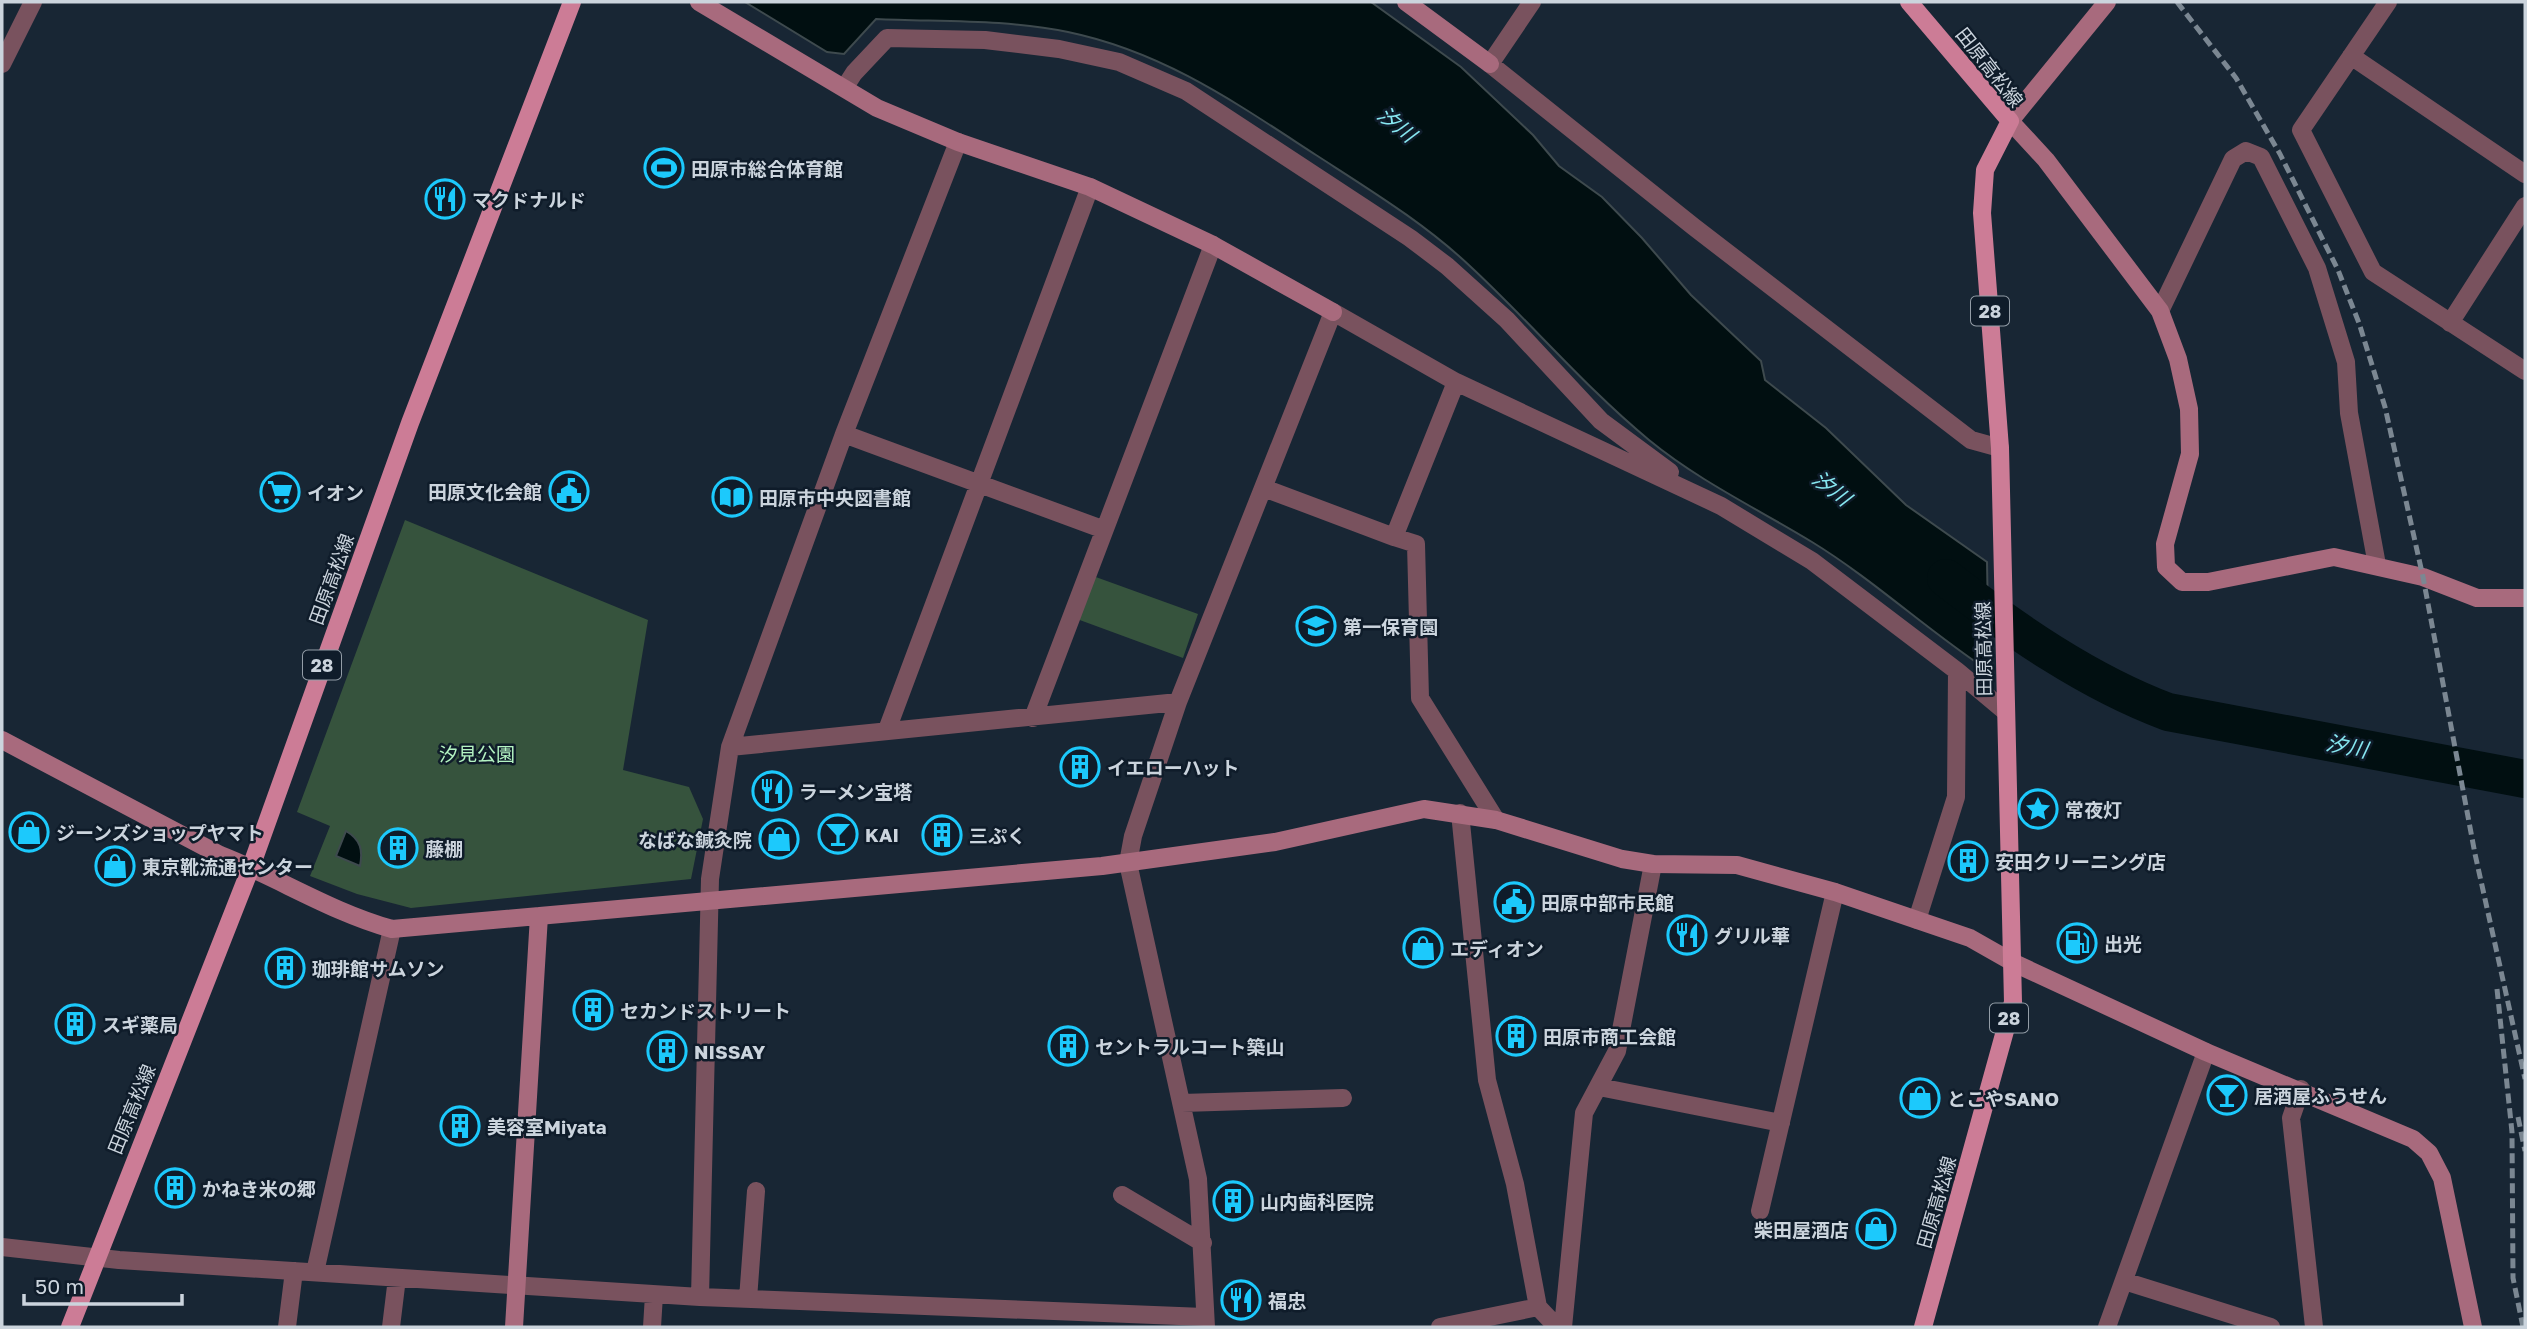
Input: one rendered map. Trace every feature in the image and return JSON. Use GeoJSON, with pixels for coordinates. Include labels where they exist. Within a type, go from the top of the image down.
{"type":"FeatureCollection","features":[{"type":"Feature","properties":{"kind":"main road","name":"田原高松線"},"geometry":{"type":"LineString","coordinates":[[70,1327],[251,867],[410,423],[572,2]]}},
{"type":"Feature","properties":{"kind":"main road","name":"田原高松線"},"geometry":{"type":"LineString","coordinates":[[1909,2],[2010,121],[1985,170],[1982,212],[2000,448],[2013,1002],[1923,1327]]}},
{"type":"Feature","properties":{"kind":"street"},"geometry":{"type":"LineString","coordinates":[[2,64],[33,2]]}},
{"type":"Feature","properties":{"kind":"street"},"geometry":{"type":"LineString","coordinates":[[699,2],[877,108],[958,142],[1090,187],[1213,245],[1456,382],[1721,506]]}},
{"type":"Feature","properties":{"kind":"street"},"geometry":{"type":"LineString","coordinates":[[1406,2],[1490,64],[1693,227],[1970,440],[2000,448]]}},
{"type":"Feature","properties":{"kind":"street"},"geometry":{"type":"LineString","coordinates":[[1490,64],[1532,2]]}},
{"type":"Feature","properties":{"kind":"street"},"geometry":{"type":"LineString","coordinates":[[2107,2],[2010,121],[2046,160],[2160,311],[2178,359],[2189,409],[2190,454],[2165,544],[2166,567],[2182,582],[2208,582],[2334,557],[2423,577],[2477,598],[2525,598]]}},
{"type":"Feature","properties":{"kind":"street"},"geometry":{"type":"LineString","coordinates":[[2388,2],[2301,130],[2373,272],[2525,371]]}},
{"type":"Feature","properties":{"kind":"street"},"geometry":{"type":"LineString","coordinates":[[845,87],[854,72],[887,38],[985,40],[1059,49],[1119,62],[1186,91],[1410,238],[1447,266],[1507,320],[1601,421],[1635,449],[1721,506],[1812,561],[2005,705]]}},
{"type":"Feature","properties":{"kind":"street"},"geometry":{"type":"LineString","coordinates":[[2351,56],[2525,174]]}},
{"type":"Feature","properties":{"kind":"street"},"geometry":{"type":"LineString","coordinates":[[700,1297],[709,901],[730,747],[844,434],[958,142]]}},
{"type":"Feature","properties":{"kind":"street"},"geometry":{"type":"LineString","coordinates":[[2160,311],[2234,159],[2246,151],[2261,157],[2317,268],[2346,362],[2349,413],[2377,565]]}},
{"type":"Feature","properties":{"kind":"street"},"geometry":{"type":"LineString","coordinates":[[887,730],[1090,187]]}},
{"type":"Feature","properties":{"kind":"street"},"geometry":{"type":"LineString","coordinates":[[2450,323],[2525,206]]}},
{"type":"Feature","properties":{"kind":"street"},"geometry":{"type":"LineString","coordinates":[[1033,718],[1102,529],[1213,245]]}},
{"type":"Feature","properties":{"kind":"street"},"geometry":{"type":"LineString","coordinates":[[2,1247],[95,1258],[654,1295],[1205,1322],[1198,1179],[1128,863],[1133,836],[1178,702],[1333,312]]}},
{"type":"Feature","properties":{"kind":"street"},"geometry":{"type":"LineString","coordinates":[[1394,537],[1456,382]]}},
{"type":"Feature","properties":{"kind":"street"},"geometry":{"type":"LineString","coordinates":[[844,434],[1102,529]]}},
{"type":"Feature","properties":{"kind":"street"},"geometry":{"type":"LineString","coordinates":[[1264,488],[1416,544],[1420,698],[1496,820]]}},
{"type":"Feature","properties":{"kind":"street"},"geometry":{"type":"LineString","coordinates":[[1917,920],[1956,797],[1957,671]]}},
{"type":"Feature","properties":{"kind":"street"},"geometry":{"type":"LineString","coordinates":[[730,747],[1178,702]]}},
{"type":"Feature","properties":{"kind":"street"},"geometry":{"type":"LineString","coordinates":[[2,740],[220,855],[251,867],[334,909],[392,929],[1128,863],[1275,842],[1424,809],[1496,820],[1622,859],[1653,864],[1737,864],[1835,892],[1970,938],[2014,963],[2206,1052],[2301,1089],[2413,1139],[2429,1153],[2442,1178],[2473,1327]]}},
{"type":"Feature","properties":{"kind":"street"},"geometry":{"type":"LineString","coordinates":[[1460,813],[1487,1080],[1515,1184],[1538,1307],[1557,1327]]}},
{"type":"Feature","properties":{"kind":"street"},"geometry":{"type":"LineString","coordinates":[[1563,1327],[1584,1113],[1617,1051],[1653,864]]}},
{"type":"Feature","properties":{"kind":"street"},"geometry":{"type":"LineString","coordinates":[[1760,1211],[1835,892]]}},
{"type":"Feature","properties":{"kind":"street"},"geometry":{"type":"LineString","coordinates":[[514,1327],[514,1286],[539,916]]}},
{"type":"Feature","properties":{"kind":"street"},"geometry":{"type":"LineString","coordinates":[[315,1272],[392,929]]}},
{"type":"Feature","properties":{"kind":"street"},"geometry":{"type":"LineString","coordinates":[[2107,1327],[2206,1052]]}},
{"type":"Feature","properties":{"kind":"street"},"geometry":{"type":"LineString","coordinates":[[1599,1087],[1781,1123]]}},
{"type":"Feature","properties":{"kind":"street"},"geometry":{"type":"LineString","coordinates":[[2301,1089],[2291,1118],[2314,1327]]}},
{"type":"Feature","properties":{"kind":"street"},"geometry":{"type":"LineString","coordinates":[[1182,1103],[1343,1098]]}},
{"type":"Feature","properties":{"kind":"street"},"geometry":{"type":"LineString","coordinates":[[748,1299],[756,1191]]}},
{"type":"Feature","properties":{"kind":"street"},"geometry":{"type":"LineString","coordinates":[[1122,1195],[1203,1243]]}},
{"type":"Feature","properties":{"kind":"street"},"geometry":{"type":"LineString","coordinates":[[287,1327],[295,1271]]}},
{"type":"Feature","properties":{"kind":"street"},"geometry":{"type":"LineString","coordinates":[[391,1327],[397,1278]]}},
{"type":"Feature","properties":{"kind":"street"},"geometry":{"type":"LineString","coordinates":[[2123,1281],[2271,1327]]}},
{"type":"Feature","properties":{"kind":"street"},"geometry":{"type":"LineString","coordinates":[[652,1327],[654,1295]]}},
{"type":"Feature","properties":{"kind":"street"},"geometry":{"type":"LineString","coordinates":[[1440,1327],[1538,1307]]}},
{"type":"Feature","properties":{"kind":"green space","name":"汐見公園"},"geometry":{"type":"Polygon","coordinates":[[[405,520],[648,620],[623,770],[689,787],[703,819],[691,879],[411,908],[357,894],[310,876],[330,826],[297,812],[405,520]]]}},
{"type":"Feature","properties":{"kind":"green space"},"geometry":{"type":"Polygon","coordinates":[[[1093,576],[1198,614],[1183,658],[1077,619],[1093,576]]]}},
{"type":"Feature","properties":{"kind":"water"},"geometry":{"type":"Polygon","coordinates":[[[745,2],[1371,2],[1461,67],[1533,135],[1559,166],[1602,197],[1691,295],[1761,361],[1765,380],[1826,428],[1906,505],[1987,562],[1989,671],[1835,557],[1668,455],[1625,420],[1494,289],[1436,237],[1357,181],[1198,81],[1136,52],[1103,41],[1045,28],[997,23],[876,19],[844,54],[827,52],[745,2]]]}},
{"type":"Feature","properties":{"kind":"water"},"geometry":{"type":"Polygon","coordinates":[[[346,831],[360,846],[360,866],[336,856],[346,831]]]}},
{"type":"Feature","properties":{"kind":"waterway","name":"汐川"},"geometry":{"type":"LineString","coordinates":[[1946,578],[1998,617],[2080,670],[2168,712],[2525,779]]}},
{"type":"Feature","properties":{"kind":"railway"},"geometry":{"type":"LineString","coordinates":[[2177,2],[2236,78],[2280,154],[2338,270],[2359,323],[2385,407],[2423,577],[2475,854],[2525,1079]]}},
{"type":"Feature","properties":{"kind":"railway"},"geometry":{"type":"LineString","coordinates":[[2497,989],[2512,1132],[2513,1278],[2523,1327]]}},
{"type":"Feature","properties":{"kind":"railway"},"geometry":{"type":"LineString","coordinates":[[2518,1117],[2525,1151]]}},
{"type":"Feature","properties":{"kind":"place","name":"田原市総合体育館"},"geometry":{"type":"Point","coordinates":[664,168]}},
{"type":"Feature","properties":{"kind":"place","name":"マクドナルド"},"geometry":{"type":"Point","coordinates":[445,199]}},
{"type":"Feature","properties":{"kind":"place","name":"田原文化会館"},"geometry":{"type":"Point","coordinates":[569,491]}},
{"type":"Feature","properties":{"kind":"place","name":"イオン"},"geometry":{"type":"Point","coordinates":[280,492]}},
{"type":"Feature","properties":{"kind":"place","name":"田原市中央図書館"},"geometry":{"type":"Point","coordinates":[732,497]}},
{"type":"Feature","properties":{"kind":"place","name":"第一保育園"},"geometry":{"type":"Point","coordinates":[1316,626]}},
{"type":"Feature","properties":{"kind":"place","name":"イエローハット"},"geometry":{"type":"Point","coordinates":[1080,767]}},
{"type":"Feature","properties":{"kind":"place","name":"ラーメン宝塔"},"geometry":{"type":"Point","coordinates":[772,791]}},
{"type":"Feature","properties":{"kind":"place","name":"常夜灯"},"geometry":{"type":"Point","coordinates":[2038,809]}},
{"type":"Feature","properties":{"kind":"place","name":"ジーンズショップヤマト"},"geometry":{"type":"Point","coordinates":[29,832]}},
{"type":"Feature","properties":{"kind":"place","name":"KAI"},"geometry":{"type":"Point","coordinates":[838,834]}},
{"type":"Feature","properties":{"kind":"place","name":"三ぷく"},"geometry":{"type":"Point","coordinates":[942,835]}},
{"type":"Feature","properties":{"kind":"place","name":"なばな鍼灸院"},"geometry":{"type":"Point","coordinates":[779,839]}},
{"type":"Feature","properties":{"kind":"place","name":"藤棚"},"geometry":{"type":"Point","coordinates":[398,848]}},
{"type":"Feature","properties":{"kind":"place","name":"安田クリーニング店"},"geometry":{"type":"Point","coordinates":[1968,861]}},
{"type":"Feature","properties":{"kind":"place","name":"東京靴流通センター"},"geometry":{"type":"Point","coordinates":[115,866]}},
{"type":"Feature","properties":{"kind":"place","name":"田原中部市民館"},"geometry":{"type":"Point","coordinates":[1514,902]}},
{"type":"Feature","properties":{"kind":"place","name":"グリル華"},"geometry":{"type":"Point","coordinates":[1687,935]}},
{"type":"Feature","properties":{"kind":"place","name":"出光"},"geometry":{"type":"Point","coordinates":[2077,943]}},
{"type":"Feature","properties":{"kind":"place","name":"エディオン"},"geometry":{"type":"Point","coordinates":[1423,948]}},
{"type":"Feature","properties":{"kind":"place","name":"珈琲館サムソン"},"geometry":{"type":"Point","coordinates":[285,968]}},
{"type":"Feature","properties":{"kind":"place","name":"セカンドストリート"},"geometry":{"type":"Point","coordinates":[593,1010]}},
{"type":"Feature","properties":{"kind":"place","name":"スギ薬局"},"geometry":{"type":"Point","coordinates":[75,1024]}},
{"type":"Feature","properties":{"kind":"place","name":"田原市商工会館"},"geometry":{"type":"Point","coordinates":[1516,1036]}},
{"type":"Feature","properties":{"kind":"place","name":"セントラルコート築山"},"geometry":{"type":"Point","coordinates":[1068,1046]}},
{"type":"Feature","properties":{"kind":"place","name":"NISSAY"},"geometry":{"type":"Point","coordinates":[667,1051]}},
{"type":"Feature","properties":{"kind":"place","name":"居酒屋ふうせん"},"geometry":{"type":"Point","coordinates":[2227,1095]}},
{"type":"Feature","properties":{"kind":"place","name":"とこやSANO"},"geometry":{"type":"Point","coordinates":[1920,1098]}},
{"type":"Feature","properties":{"kind":"place","name":"美容室Miyata"},"geometry":{"type":"Point","coordinates":[460,1126]}},
{"type":"Feature","properties":{"kind":"place","name":"かねき米の郷"},"geometry":{"type":"Point","coordinates":[175,1188]}},
{"type":"Feature","properties":{"kind":"place","name":"山内歯科医院"},"geometry":{"type":"Point","coordinates":[1233,1201]}},
{"type":"Feature","properties":{"kind":"place","name":"柴田屋酒店"},"geometry":{"type":"Point","coordinates":[1876,1229]}},
{"type":"Feature","properties":{"kind":"place","name":"福忠"},"geometry":{"type":"Point","coordinates":[1241,1300]}}]}
